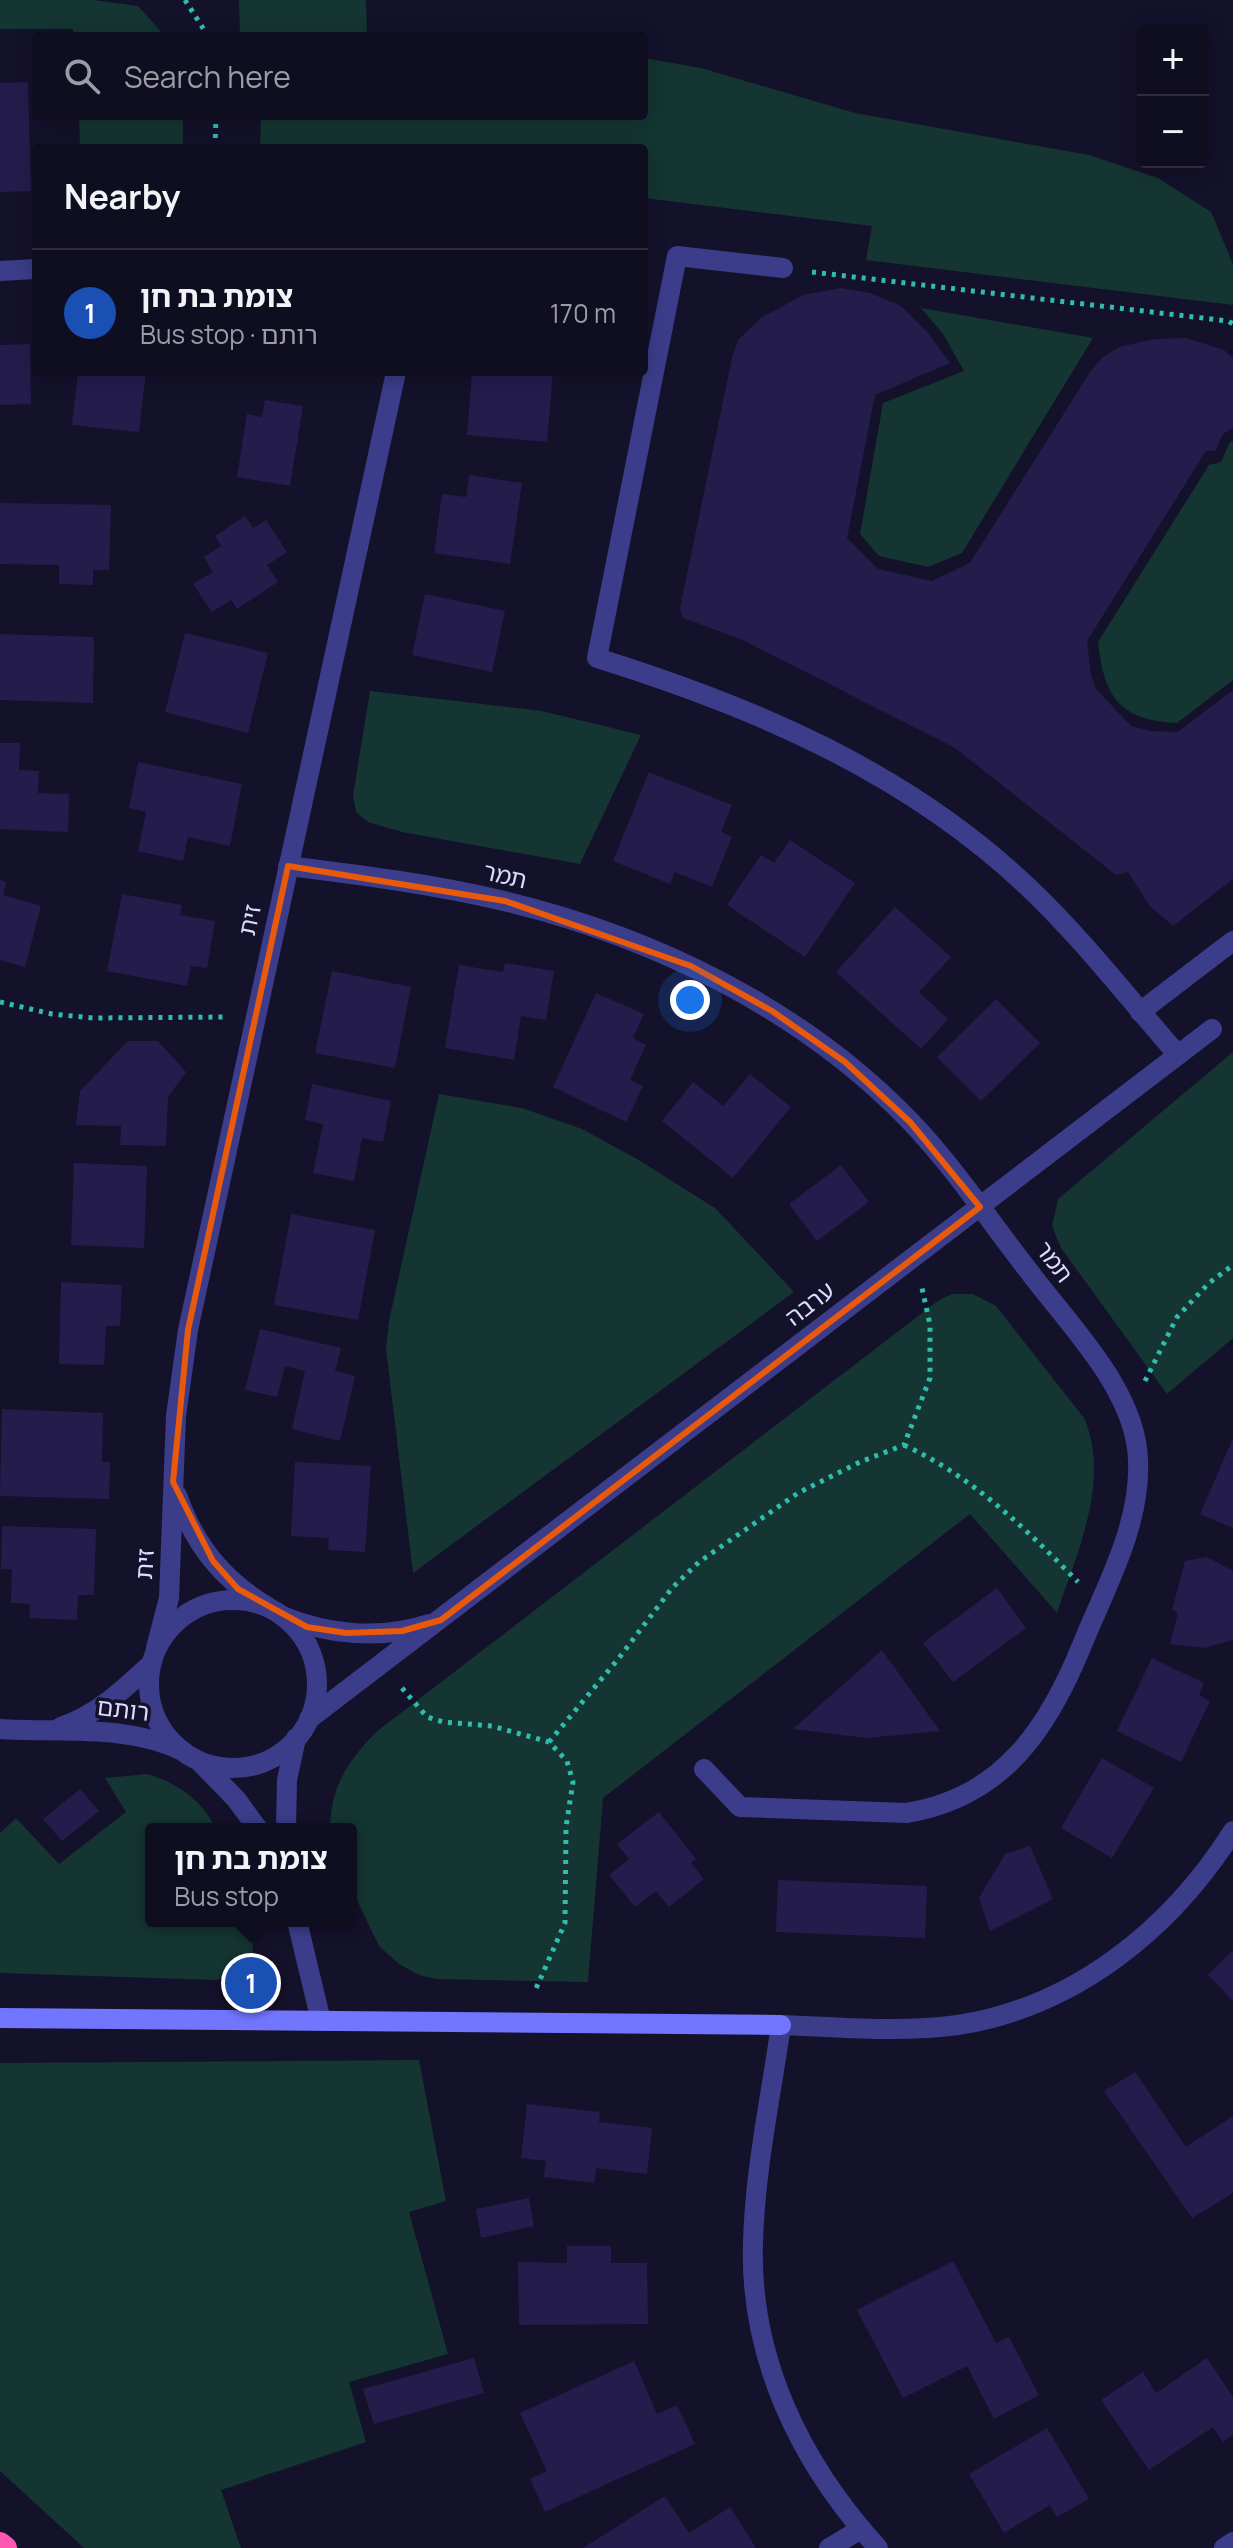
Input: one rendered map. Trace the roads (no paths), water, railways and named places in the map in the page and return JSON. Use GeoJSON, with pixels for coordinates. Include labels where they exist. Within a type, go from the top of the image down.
{"type":"FeatureCollection","features":[{"type":"Feature","properties":{"kind":"highway"},"geometry":{"type":"LineString","coordinates":[[0,2544],[5,2548]]}},
{"type":"Feature","properties":{"kind":"main road"},"geometry":{"type":"LineString","coordinates":[[0,2018],[781,2025]]}},
{"type":"Feature","properties":{"kind":"street"},"geometry":{"type":"LineString","coordinates":[[783,268],[677,256],[597,658],[734,704],[861,765],[920,801],[976,842],[1028,887],[1178,1055]]}},
{"type":"Feature","properties":{"kind":"street"},"geometry":{"type":"LineString","coordinates":[[0,271],[32,269]]}},
{"type":"Feature","properties":{"kind":"street","name":"זית"},"geometry":{"type":"LineString","coordinates":[[154,1656],[169,1598],[176,1416],[188,1330],[395,376]]}},
{"type":"Feature","properties":{"kind":"street","name":"תמר"},"geometry":{"type":"LineString","coordinates":[[288,866],[400,880],[505,901],[602,930],[691,966],[772,1011],[845,1062],[910,1122],[980,1207],[1105,1372],[1128,1414],[1138,1456],[1136,1497],[1126,1538],[1069,1679],[1038,1730],[1001,1771],[980,1788],[957,1800],[932,1809],[906,1813],[740,1807],[704,1769]]}},
{"type":"Feature","properties":{"kind":"street"},"geometry":{"type":"LineString","coordinates":[[1140,1012],[1233,941]]}},
{"type":"Feature","properties":{"kind":"street","name":"ערבה"},"geometry":{"type":"LineString","coordinates":[[309,1719],[1212,1029]]}},
{"type":"Feature","properties":{"kind":"street","name":"זית"},"geometry":{"type":"LineString","coordinates":[[173,1482],[193,1531],[213,1561],[238,1589],[275,1612]]}},
{"type":"Feature","properties":{"kind":"street"},"geometry":{"type":"LineString","coordinates":[[190,1756],[213,1765],[247,1766],[277,1754],[296,1738],[309,1719],[316,1687],[311,1653],[294,1627],[275,1612],[236,1600],[202,1605],[175,1623],[154,1656],[149,1681],[154,1714],[171,1740],[236,1799],[254,1823]]}},
{"type":"Feature","properties":{"kind":"street","name":"ערבה"},"geometry":{"type":"LineString","coordinates":[[275,1612],[307,1627],[355,1633],[402,1631],[441,1620]]}},
{"type":"Feature","properties":{"kind":"street","name":"רותם"},"geometry":{"type":"LineString","coordinates":[[53,1730],[98,1710],[123,1691],[154,1656]]}},
{"type":"Feature","properties":{"kind":"street","name":"רותם"},"geometry":{"type":"LineString","coordinates":[[0,1729],[134,1736],[163,1741],[190,1756]]}},
{"type":"Feature","properties":{"kind":"street"},"geometry":{"type":"LineString","coordinates":[[286,1823],[287,1780],[296,1738]]}},
{"type":"Feature","properties":{"kind":"street"},"geometry":{"type":"LineString","coordinates":[[878,2548],[818,2471],[786,2414],[766,2357],[755,2301],[753,2242],[758,2182],[781,2025],[898,2029],[958,2025],[1013,2012],[1063,1991],[1109,1964],[1150,1931],[1187,1895],[1233,1831]]}},
{"type":"Feature","properties":{"kind":"street"},"geometry":{"type":"LineString","coordinates":[[298,1927],[321,2021]]}},
{"type":"Feature","properties":{"kind":"street"},"geometry":{"type":"LineString","coordinates":[[829,2548],[861,2529]]}},
{"type":"Feature","properties":{"kind":"street"},"geometry":{"type":"LineString","coordinates":[[1224,2548],[1233,2542]]}},
{"type":"Feature","properties":{"kind":"place","name":"צומת בת חן"},"geometry":{"type":"Point","coordinates":[251,1983]}}]}
